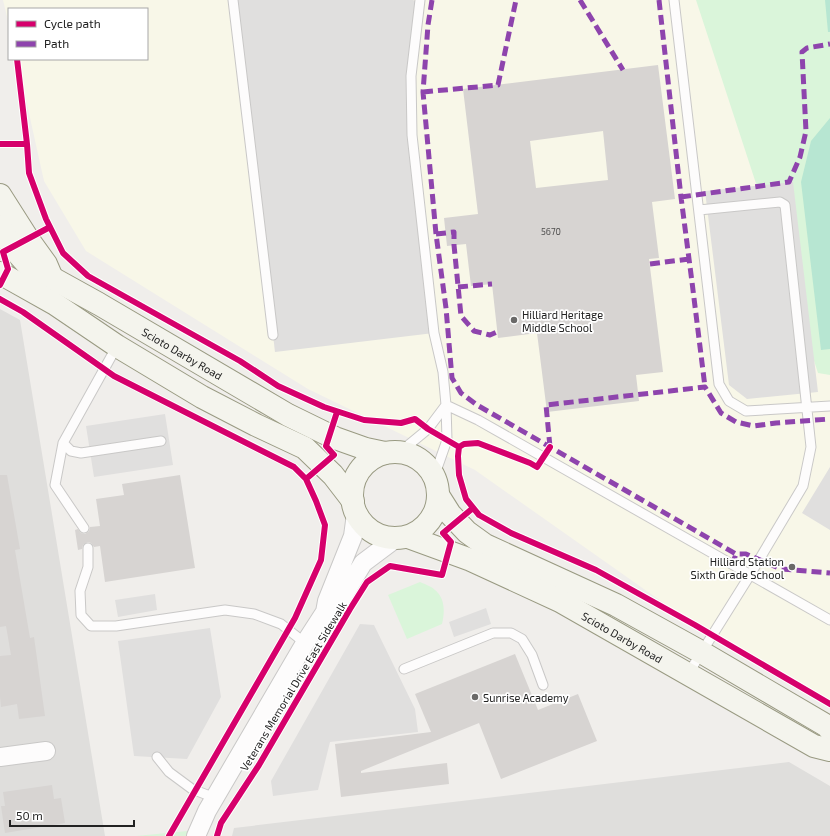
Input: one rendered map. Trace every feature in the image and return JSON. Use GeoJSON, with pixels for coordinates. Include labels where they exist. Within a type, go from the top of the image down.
{"type":"FeatureCollection","features":[{"type":"Feature","properties":{"kind":"main road"},"geometry":{"type":"LineString","coordinates":[[0,195],[46,264],[52,278]]}},
{"type":"Feature","properties":{"kind":"main road","name":"Scioto Darby Road"},"geometry":{"type":"LineString","coordinates":[[0,226],[12,247],[34,272],[52,278],[288,415],[335,438],[366,449],[392,453]]}},
{"type":"Feature","properties":{"kind":"main road"},"geometry":{"type":"LineString","coordinates":[[0,272],[55,304],[117,346],[202,397],[304,448],[333,475],[355,508]]}},
{"type":"Feature","properties":{"kind":"main road"},"geometry":{"type":"LineString","coordinates":[[392,453],[414,456],[426,465],[436,486],[437,506],[432,519],[422,530],[402,538],[381,536],[369,530],[359,520],[352,494],[355,480],[362,468],[372,459],[392,453]]}},
{"type":"Feature","properties":{"kind":"main road","name":"Scioto Darby Road"},"geometry":{"type":"LineString","coordinates":[[436,486],[450,514],[467,532],[485,545],[616,605],[701,652],[827,726],[830,730]]}},
{"type":"Feature","properties":{"kind":"main road","name":"Scioto Darby Road"},"geometry":{"type":"LineString","coordinates":[[402,538],[471,560],[560,601],[814,746],[830,750]]}},
{"type":"Feature","properties":{"kind":"street"},"geometry":{"type":"LineString","coordinates":[[196,836],[215,798],[305,643],[325,612],[327,601],[353,536],[355,508]]}},
{"type":"Feature","properties":{"kind":"street"},"geometry":{"type":"LineString","coordinates":[[325,612],[337,606],[363,563],[402,538]]}},
{"type":"Feature","properties":{"kind":"street"},"geometry":{"type":"LineString","coordinates":[[0,757],[46,751]]}},
{"type":"Feature","properties":{"kind":"lane"},"geometry":{"type":"LineString","coordinates":[[233,0],[273,335]]}},
{"type":"Feature","properties":{"kind":"lane"},"geometry":{"type":"LineString","coordinates":[[420,0],[411,76],[412,135],[434,333],[443,372],[446,405],[447,440],[436,486]]}},
{"type":"Feature","properties":{"kind":"lane"},"geometry":{"type":"LineString","coordinates":[[674,0],[719,384],[729,401],[746,411],[830,406]]}},
{"type":"Feature","properties":{"kind":"lane"},"geometry":{"type":"LineString","coordinates":[[688,674],[750,575],[803,486],[811,447],[808,407],[785,205],[780,202],[699,210]]}},
{"type":"Feature","properties":{"kind":"lane"},"geometry":{"type":"LineString","coordinates":[[84,528],[55,485],[63,443],[117,346]]}},
{"type":"Feature","properties":{"kind":"lane"},"geometry":{"type":"LineString","coordinates":[[392,453],[428,429],[446,405]]}},
{"type":"Feature","properties":{"kind":"lane"},"geometry":{"type":"LineString","coordinates":[[446,405],[478,420],[830,620]]}},
{"type":"Feature","properties":{"kind":"lane"},"geometry":{"type":"LineString","coordinates":[[63,443],[71,451],[81,453],[161,441]]}},
{"type":"Feature","properties":{"kind":"lane"},"geometry":{"type":"LineString","coordinates":[[88,548],[88,567],[80,591],[81,615],[91,626],[116,626],[225,610],[254,614],[281,624],[305,643]]}},
{"type":"Feature","properties":{"kind":"lane"},"geometry":{"type":"LineString","coordinates":[[404,669],[493,633],[510,633],[522,639],[532,655],[543,685]]}},
{"type":"Feature","properties":{"kind":"lane"},"geometry":{"type":"LineString","coordinates":[[157,757],[169,772],[192,789],[215,798]]}},
{"type":"Feature","properties":{"kind":"shaded area","name":"Hilliard Heritage Middle School"},"geometry":{"type":"Polygon","coordinates":[[[3,0],[830,0],[830,704],[695,625],[475,470],[308,389],[86,251],[44,181],[17,60],[148,60],[148,8],[8,8],[8,21],[3,0]]]}},
{"type":"Feature","properties":{"kind":"shaded area"},"geometry":{"type":"Polygon","coordinates":[[[233,0],[413,0],[419,3],[411,76],[434,333],[275,352],[233,0]]]}},
{"type":"Feature","properties":{"kind":"shaded area"},"geometry":{"type":"Polygon","coordinates":[[[793,182],[818,392],[747,399],[729,385],[705,191],[793,182]]]}},
{"type":"Feature","properties":{"kind":"shaded area"},"geometry":{"type":"Polygon","coordinates":[[[0,309],[20,320],[105,836],[0,836],[0,309]]]}},
{"type":"Feature","properties":{"kind":"shaded area"},"geometry":{"type":"Polygon","coordinates":[[[165,414],[173,465],[94,477],[86,426],[165,414]]]}},
{"type":"Feature","properties":{"kind":"shaded area"},"geometry":{"type":"Polygon","coordinates":[[[830,467],[830,530],[802,513],[830,467]]]}},
{"type":"Feature","properties":{"kind":"shaded area"},"geometry":{"type":"Polygon","coordinates":[[[155,594],[157,610],[118,617],[115,600],[155,594]]]}},
{"type":"Feature","properties":{"kind":"shaded area"},"geometry":{"type":"Polygon","coordinates":[[[486,608],[491,624],[454,637],[449,622],[486,608]]]}},
{"type":"Feature","properties":{"kind":"shaded area"},"geometry":{"type":"Polygon","coordinates":[[[360,624],[374,625],[415,709],[418,732],[330,742],[318,790],[273,796],[271,781],[360,624]]]}},
{"type":"Feature","properties":{"kind":"shaded area"},"geometry":{"type":"Polygon","coordinates":[[[210,628],[221,697],[187,759],[134,756],[118,641],[210,628]]]}},
{"type":"Feature","properties":{"kind":"shaded area"},"geometry":{"type":"Polygon","coordinates":[[[789,762],[830,786],[830,836],[232,836],[234,828],[789,762]]]}},
{"type":"Feature","properties":{"kind":"green space"},"geometry":{"type":"Polygon","coordinates":[[[696,0],[830,0],[830,375],[818,373],[696,0]]]}},
{"type":"Feature","properties":{"kind":"green space"},"geometry":{"type":"Polygon","coordinates":[[[825,0],[830,0],[830,32],[828,32],[825,0]]]}},
{"type":"Feature","properties":{"kind":"green space"},"geometry":{"type":"Polygon","coordinates":[[[830,118],[830,349],[821,350],[801,182],[811,141],[830,118]]]}},
{"type":"Feature","properties":{"kind":"green space"},"geometry":{"type":"Polygon","coordinates":[[[420,582],[430,586],[441,597],[444,610],[442,624],[407,639],[388,595],[420,582]]]}},
{"type":"Feature","properties":{"kind":"green space"},"geometry":{"type":"Polygon","coordinates":[[[198,830],[201,836],[136,836],[198,830]]]}},
{"type":"Feature","properties":{"kind":"building","name":"Hilliard Heritage Middle School"},"geometry":{"type":"Polygon","coordinates":[[[658,65],[675,199],[652,202],[659,258],[649,259],[663,372],[636,375],[639,401],[547,412],[537,333],[498,338],[492,284],[471,286],[466,244],[447,246],[444,218],[478,214],[463,89],[658,65]],[[603,131],[530,141],[536,188],[608,180],[603,131]]]}},
{"type":"Feature","properties":{"kind":"building"},"geometry":{"type":"Polygon","coordinates":[[[0,475],[7,475],[20,549],[15,550],[30,638],[34,637],[45,716],[19,719],[17,704],[1,707],[0,656],[11,655],[6,626],[0,627],[0,475]]]}},
{"type":"Feature","properties":{"kind":"building"},"geometry":{"type":"Polygon","coordinates":[[[180,475],[195,568],[105,582],[100,546],[94,547],[88,542],[83,545],[82,549],[78,550],[75,530],[78,529],[81,533],[85,534],[89,531],[90,527],[100,526],[96,499],[124,495],[122,484],[180,475]]]}},
{"type":"Feature","properties":{"kind":"building"},"geometry":{"type":"Polygon","coordinates":[[[515,654],[538,710],[578,694],[597,741],[501,779],[479,723],[361,771],[361,773],[447,763],[449,784],[341,797],[335,744],[431,732],[415,694],[515,654]]]}},
{"type":"Feature","properties":{"kind":"building"},"geometry":{"type":"Polygon","coordinates":[[[52,785],[54,799],[61,798],[65,823],[5,833],[1,806],[5,806],[3,792],[52,785]]]}},
{"type":"Feature","properties":{"kind":"marked path"},"geometry":{"type":"LineString","coordinates":[[432,0],[428,25],[423,92],[436,234],[446,308],[452,378],[461,393],[477,405],[736,554],[746,554],[781,569],[830,573]]}},
{"type":"Feature","properties":{"kind":"marked path"},"geometry":{"type":"LineString","coordinates":[[423,92],[498,85],[516,0]]}},
{"type":"Feature","properties":{"kind":"marked path"},"geometry":{"type":"LineString","coordinates":[[580,0],[623,70]]}},
{"type":"Feature","properties":{"kind":"marked path"},"geometry":{"type":"LineString","coordinates":[[659,0],[681,197],[705,387]]}},
{"type":"Feature","properties":{"kind":"marked path"},"geometry":{"type":"LineString","coordinates":[[681,197],[789,182],[800,157],[806,131],[802,52],[807,48],[830,44]]}},
{"type":"Feature","properties":{"kind":"marked path"},"geometry":{"type":"LineString","coordinates":[[436,234],[454,232],[461,316],[474,331],[490,335],[497,332]]}},
{"type":"Feature","properties":{"kind":"marked path"},"geometry":{"type":"LineString","coordinates":[[650,264],[689,259]]}},
{"type":"Feature","properties":{"kind":"marked path"},"geometry":{"type":"LineString","coordinates":[[458,287],[492,284]]}},
{"type":"Feature","properties":{"kind":"marked path"},"geometry":{"type":"LineString","coordinates":[[550,447],[546,405],[705,387],[721,413],[736,422],[754,426],[830,419]]}},
{"type":"Feature","properties":{"kind":"marked path"},"geometry":{"type":"LineString","coordinates":[[732,565],[736,554]]}},
{"type":"Feature","properties":{"kind":"cycle path"},"geometry":{"type":"LineString","coordinates":[[17,60],[27,144]]}},
{"type":"Feature","properties":{"kind":"cycle path"},"geometry":{"type":"LineString","coordinates":[[0,144],[27,144],[29,173],[46,219],[63,253],[88,276],[240,361],[278,386],[324,407],[364,420],[401,423],[415,419],[428,429],[459,447]]}},
{"type":"Feature","properties":{"kind":"cycle path"},"geometry":{"type":"LineString","coordinates":[[0,285],[8,269],[3,252],[50,227]]}},
{"type":"Feature","properties":{"kind":"cycle path"},"geometry":{"type":"LineString","coordinates":[[0,299],[23,312],[114,376],[294,467],[306,479],[325,525],[321,560],[295,618],[169,836]]}},
{"type":"Feature","properties":{"kind":"cycle path"},"geometry":{"type":"LineString","coordinates":[[306,479],[334,455],[326,446],[337,412]]}},
{"type":"Feature","properties":{"kind":"cycle path"},"geometry":{"type":"LineString","coordinates":[[550,447],[537,467],[478,443],[464,444],[459,447],[459,475],[466,499],[479,515],[511,533],[596,570],[695,625],[830,704]]}},
{"type":"Feature","properties":{"kind":"cycle path","name":"Veterans Memorial Drive East Sidewalk"},"geometry":{"type":"LineString","coordinates":[[217,836],[221,823],[259,765],[367,582],[390,566],[442,575],[451,542],[443,533],[473,508]]}},
{"type":"Feature","properties":{"kind":"place","name":"Hilliard Heritage Middle School"},"geometry":{"type":"Point","coordinates":[514,320]}},
{"type":"Feature","properties":{"kind":"place","name":"Hilliard Station Sixth Grade School"},"geometry":{"type":"Point","coordinates":[792,567]}},
{"type":"Feature","properties":{"kind":"place","name":"Sunrise Academy"},"geometry":{"type":"Point","coordinates":[475,697]}}]}
